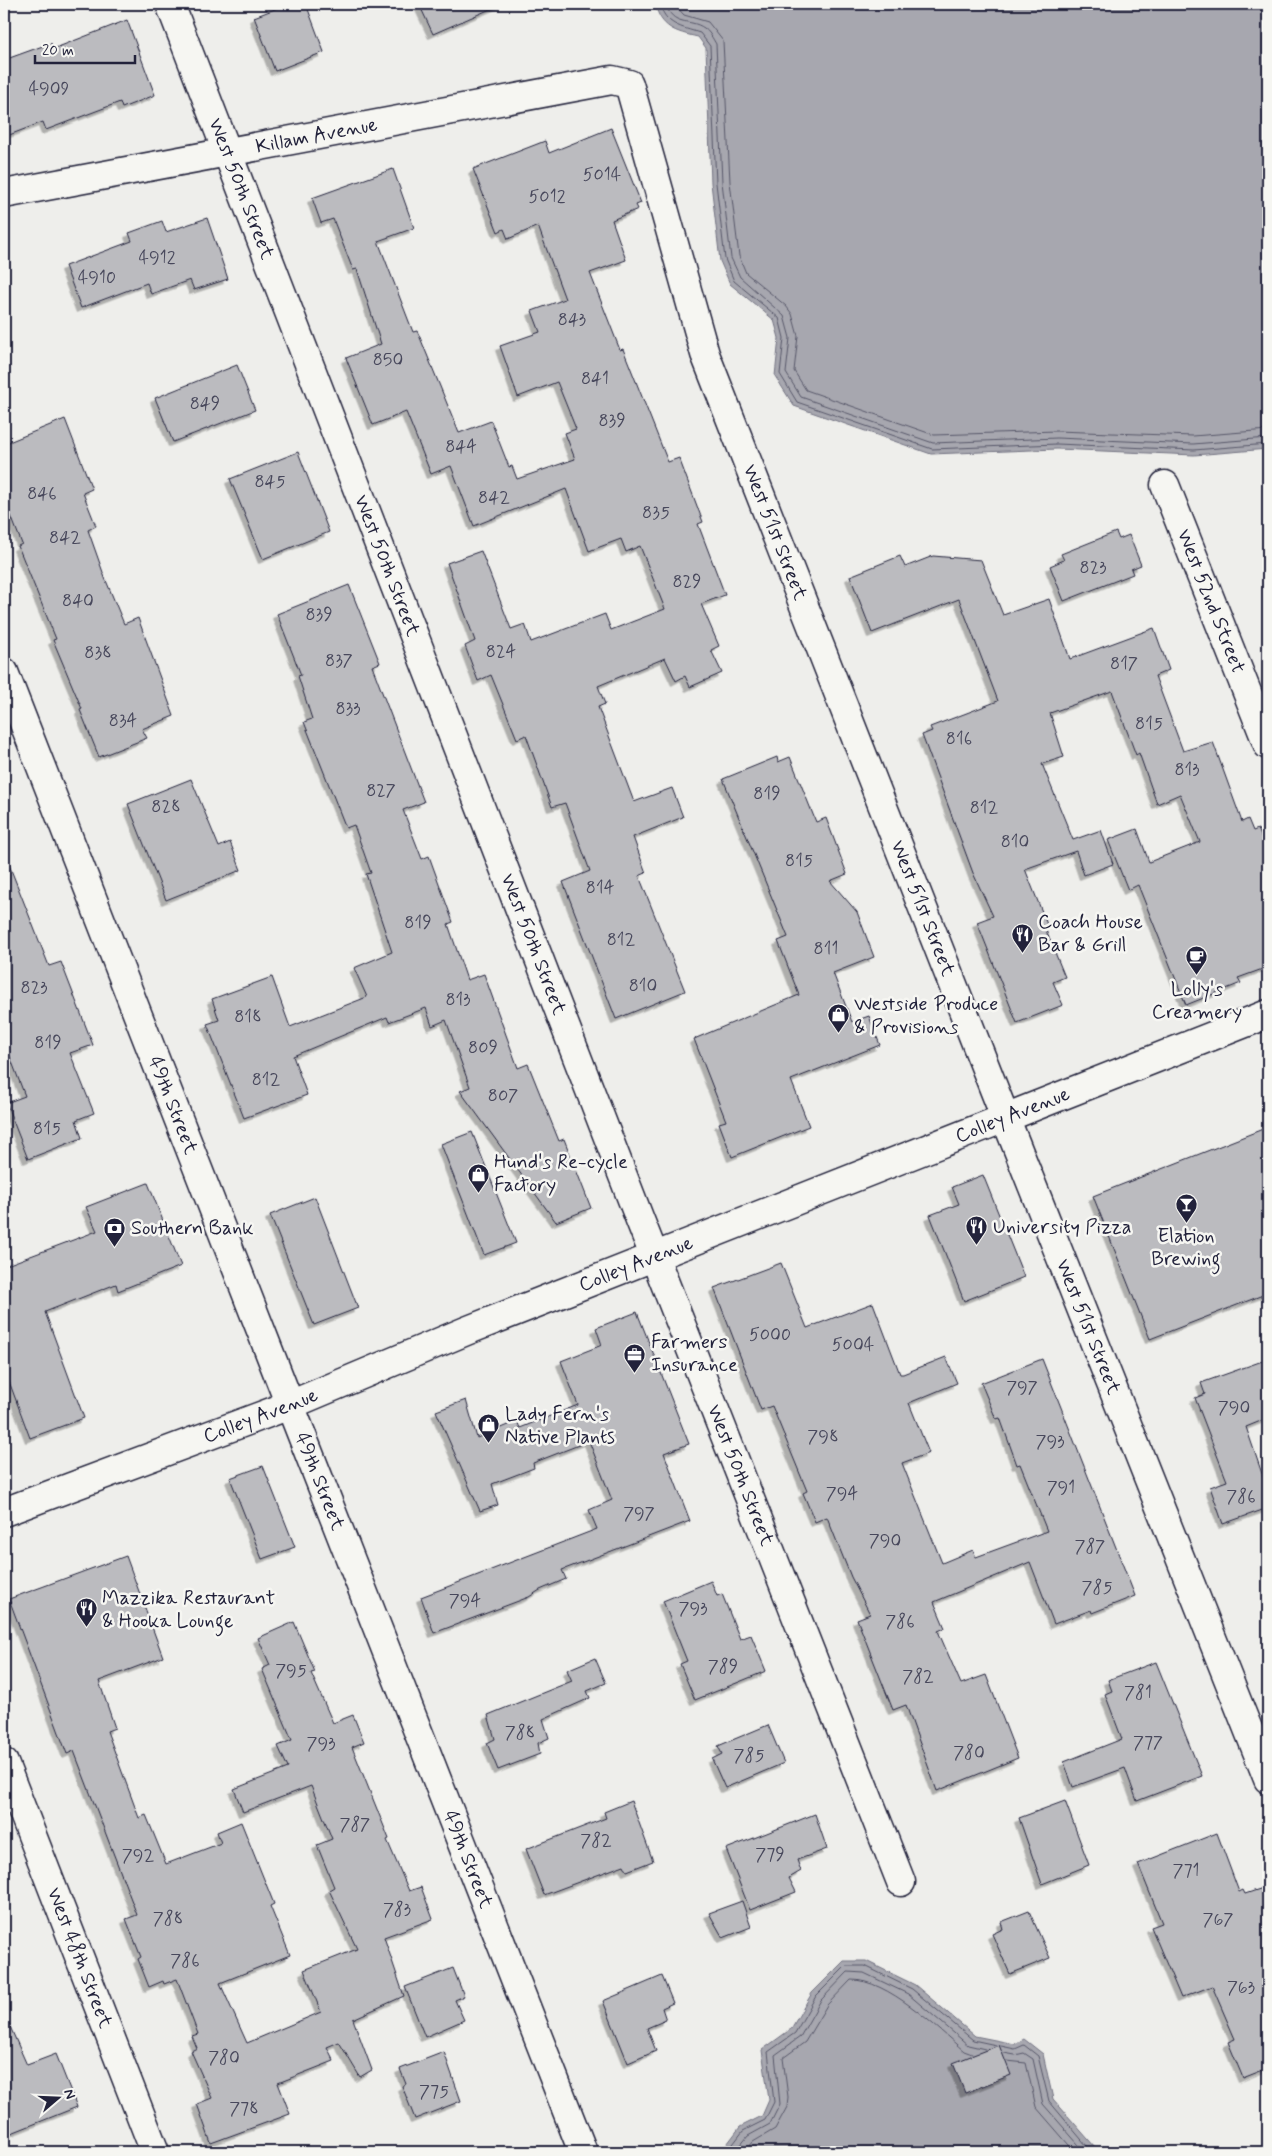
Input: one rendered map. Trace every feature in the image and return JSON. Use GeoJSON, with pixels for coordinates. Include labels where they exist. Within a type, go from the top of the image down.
{"type":"FeatureCollection","features":[{"type":"Feature","properties":{"kind":"street","name":"West 50th Street"},"geometry":{"type":"LineString","coordinates":[[170,4],[226,153],[901,1882]]}},
{"type":"Feature","properties":{"kind":"street","name":"Killam Avenue"},"geometry":{"type":"LineString","coordinates":[[4,194],[612,80],[628,84]]}},
{"type":"Feature","properties":{"kind":"street","name":"West 51st Street"},"geometry":{"type":"LineString","coordinates":[[628,84],[705,354],[1268,1779]]}},
{"type":"Feature","properties":{"kind":"street","name":"West 52nd Street"},"geometry":{"type":"LineString","coordinates":[[1165,485],[1268,745]]}},
{"type":"Feature","properties":{"kind":"street","name":"49th Street"},"geometry":{"type":"LineString","coordinates":[[4,672],[583,2152]]}},
{"type":"Feature","properties":{"kind":"street","name":"Colley Avenue"},"geometry":{"type":"LineString","coordinates":[[4,1512],[290,1405],[466,1331],[1268,1014]]}},
{"type":"Feature","properties":{"kind":"street","name":"West 48th Street"},"geometry":{"type":"LineString","coordinates":[[4,1763],[155,2152]]}},
{"type":"Feature","properties":{"kind":"water"},"geometry":{"type":"Polygon","coordinates":[[[655,4],[1268,4],[1268,449],[1194,455],[1057,449],[931,454],[794,406],[775,376],[779,338],[774,320],[730,284],[720,261],[711,183],[706,48],[698,37],[676,31],[665,24],[655,4]]]}},
{"type":"Feature","properties":{"kind":"water"},"geometry":{"type":"Polygon","coordinates":[[[844,1961],[866,1961],[915,1985],[975,2036],[1015,2044],[1024,2039],[1043,2054],[1053,2099],[1095,2147],[1097,2152],[721,2152],[740,2127],[762,2116],[769,2100],[762,2050],[791,2029],[812,1993],[844,1961]]]}},
{"type":"Feature","properties":{"kind":"building"},"geometry":{"type":"Polygon","coordinates":[[[288,4],[306,4],[324,52],[275,71],[254,17],[288,4]]]}},
{"type":"Feature","properties":{"kind":"building"},"geometry":{"type":"Polygon","coordinates":[[[419,4],[502,4],[433,34],[419,4]]]}},
{"type":"Feature","properties":{"kind":"building"},"geometry":{"type":"Polygon","coordinates":[[[127,20],[155,95],[122,108],[120,102],[46,130],[43,122],[4,137],[4,60],[51,43],[53,49],[127,20]]]}},
{"type":"Feature","properties":{"kind":"building"},"geometry":{"type":"Polygon","coordinates":[[[611,128],[641,203],[636,205],[638,209],[612,220],[626,260],[590,273],[620,350],[623,349],[668,462],[679,458],[703,522],[698,524],[725,595],[701,604],[719,646],[711,650],[722,673],[690,687],[685,676],[676,681],[665,658],[598,686],[605,704],[598,707],[634,802],[672,788],[683,817],[633,837],[646,873],[639,876],[685,991],[616,1019],[563,882],[590,871],[565,803],[552,807],[526,735],[517,739],[491,675],[478,681],[465,646],[475,641],[447,563],[481,551],[511,629],[525,624],[531,642],[605,614],[611,630],[665,609],[640,546],[626,552],[621,539],[589,551],[566,489],[474,526],[451,466],[431,474],[406,412],[373,425],[346,358],[381,344],[357,269],[353,270],[333,219],[321,223],[312,198],[393,169],[414,228],[378,241],[413,332],[417,331],[419,335],[459,433],[491,421],[509,467],[512,466],[517,479],[575,459],[565,433],[576,429],[557,382],[518,397],[500,346],[540,332],[532,311],[565,299],[538,226],[508,239],[504,229],[498,232],[473,169],[545,141],[549,153],[611,128]]]}},
{"type":"Feature","properties":{"kind":"building"},"geometry":{"type":"Polygon","coordinates":[[[207,218],[228,279],[194,290],[190,280],[151,294],[147,283],[81,308],[65,266],[132,241],[129,233],[162,221],[166,232],[207,218]]]}},
{"type":"Feature","properties":{"kind":"building"},"geometry":{"type":"Polygon","coordinates":[[[237,365],[255,410],[173,442],[155,398],[237,365]]]}},
{"type":"Feature","properties":{"kind":"building"},"geometry":{"type":"Polygon","coordinates":[[[65,419],[92,489],[83,493],[96,526],[88,530],[105,578],[124,624],[138,618],[174,716],[142,729],[147,738],[99,757],[80,710],[82,709],[53,640],[56,639],[18,546],[22,544],[4,498],[4,444],[65,419]]]}},
{"type":"Feature","properties":{"kind":"building"},"geometry":{"type":"Polygon","coordinates":[[[298,452],[329,532],[263,559],[230,479],[298,452]]]}},
{"type":"Feature","properties":{"kind":"building"},"geometry":{"type":"Polygon","coordinates":[[[1116,532],[1119,539],[1129,535],[1141,565],[1131,569],[1133,574],[1064,601],[1050,566],[1064,560],[1061,554],[1116,532]]]}},
{"type":"Feature","properties":{"kind":"building"},"geometry":{"type":"Polygon","coordinates":[[[900,556],[905,567],[933,556],[981,560],[1003,615],[1049,599],[1070,659],[1154,628],[1169,670],[1155,676],[1183,751],[1213,742],[1242,822],[1248,819],[1253,831],[1258,829],[1268,853],[1268,967],[1238,978],[1241,983],[1186,1005],[1138,885],[1128,890],[1108,840],[1137,829],[1149,862],[1200,842],[1180,794],[1157,804],[1139,753],[1136,755],[1112,691],[1050,713],[1064,757],[1042,764],[1073,840],[1101,830],[1113,864],[1084,875],[1076,851],[1025,869],[1048,927],[1045,928],[1065,977],[1053,982],[1063,1005],[1017,1023],[977,922],[993,916],[973,873],[922,735],[932,731],[930,727],[998,701],[959,599],[872,633],[850,576],[900,556]]]}},
{"type":"Feature","properties":{"kind":"building"},"geometry":{"type":"Polygon","coordinates":[[[349,585],[380,663],[372,666],[424,802],[403,810],[422,859],[429,856],[453,922],[448,924],[467,980],[484,974],[518,1068],[528,1064],[559,1141],[564,1139],[591,1208],[556,1222],[460,1091],[470,1087],[446,1020],[432,1026],[426,1008],[389,1022],[387,1017],[293,1056],[307,1095],[244,1118],[207,1024],[219,1020],[212,999],[272,977],[290,1027],[367,997],[354,968],[392,952],[366,874],[371,873],[354,825],[346,828],[304,722],[312,719],[298,676],[301,675],[277,614],[349,585]]]}},
{"type":"Feature","properties":{"kind":"building"},"geometry":{"type":"Polygon","coordinates":[[[777,757],[778,762],[790,757],[816,822],[826,818],[847,874],[830,881],[857,912],[874,957],[833,973],[852,1022],[869,1016],[880,1045],[791,1080],[809,1126],[732,1157],[719,1123],[726,1121],[694,1039],[799,995],[778,941],[788,937],[723,779],[777,757]]]}},
{"type":"Feature","properties":{"kind":"building"},"geometry":{"type":"Polygon","coordinates":[[[191,779],[219,847],[230,842],[241,870],[166,900],[128,804],[191,779]]]}},
{"type":"Feature","properties":{"kind":"building"},"geometry":{"type":"Polygon","coordinates":[[[6,857],[49,966],[61,962],[93,1045],[70,1053],[94,1113],[76,1120],[82,1138],[28,1159],[6,1103],[25,1096],[4,1041],[4,858],[6,857]]]}},
{"type":"Feature","properties":{"kind":"building","name":"Elation Brewing"},"geometry":{"type":"Polygon","coordinates":[[[1268,1127],[1268,1293],[1150,1339],[1093,1196],[1268,1127]]]}},
{"type":"Feature","properties":{"kind":"building","name":"Hund's Re-cycle Factory"},"geometry":{"type":"Polygon","coordinates":[[[472,1132],[516,1243],[484,1255],[441,1144],[472,1132]]]}},
{"type":"Feature","properties":{"kind":"building","name":"University Pizza"},"geometry":{"type":"Polygon","coordinates":[[[983,1175],[1024,1277],[964,1301],[930,1215],[959,1204],[952,1187],[983,1175]]]}},
{"type":"Feature","properties":{"kind":"building"},"geometry":{"type":"Polygon","coordinates":[[[148,1183],[181,1266],[118,1291],[116,1284],[45,1312],[84,1418],[30,1438],[4,1368],[4,1266],[97,1231],[86,1207],[148,1183]]]}},
{"type":"Feature","properties":{"kind":"building"},"geometry":{"type":"Polygon","coordinates":[[[315,1197],[358,1308],[314,1325],[270,1215],[315,1197]]]}},
{"type":"Feature","properties":{"kind":"building"},"geometry":{"type":"Polygon","coordinates":[[[781,1263],[807,1328],[873,1303],[900,1374],[946,1357],[957,1383],[909,1403],[929,1453],[902,1463],[942,1563],[973,1550],[976,1557],[1047,1531],[1020,1464],[1017,1465],[1000,1418],[996,1419],[981,1383],[1042,1359],[1135,1596],[1092,1613],[1091,1610],[1054,1624],[1030,1562],[934,1602],[945,1628],[938,1631],[961,1684],[986,1675],[1018,1758],[937,1791],[906,1705],[893,1710],[857,1619],[870,1614],[851,1577],[827,1517],[815,1522],[803,1493],[807,1491],[772,1406],[761,1410],[714,1288],[781,1263]]]}},
{"type":"Feature","properties":{"kind":"building"},"geometry":{"type":"Polygon","coordinates":[[[637,1312],[689,1444],[664,1453],[690,1521],[562,1570],[566,1579],[529,1597],[434,1633],[421,1597],[597,1529],[589,1510],[612,1500],[589,1441],[533,1463],[534,1468],[492,1484],[498,1505],[480,1511],[436,1411],[466,1400],[477,1438],[517,1421],[520,1428],[578,1405],[561,1361],[602,1345],[596,1328],[637,1312]]]}},
{"type":"Feature","properties":{"kind":"building"},"geometry":{"type":"Polygon","coordinates":[[[1268,1359],[1268,1418],[1246,1427],[1268,1491],[1268,1508],[1223,1524],[1210,1487],[1227,1481],[1195,1398],[1205,1394],[1201,1383],[1268,1359]]]}},
{"type":"Feature","properties":{"kind":"building"},"geometry":{"type":"Polygon","coordinates":[[[263,1466],[295,1547],[262,1559],[230,1478],[263,1466]]]}},
{"type":"Feature","properties":{"kind":"building"},"geometry":{"type":"Polygon","coordinates":[[[126,1556],[163,1657],[99,1681],[115,1728],[107,1731],[139,1818],[146,1815],[166,1864],[221,1843],[217,1832],[241,1822],[274,1904],[270,1906],[290,1955],[220,1983],[247,2043],[321,2012],[304,1970],[357,1949],[329,1890],[334,1887],[317,1845],[332,1839],[311,1786],[243,1812],[234,1789],[288,1768],[278,1746],[292,1740],[262,1669],[270,1665],[258,1638],[294,1622],[315,1672],[311,1673],[333,1723],[353,1715],[364,1742],[352,1747],[389,1839],[387,1840],[409,1891],[421,1887],[433,1919],[384,1937],[404,1996],[353,2019],[372,2070],[360,2077],[339,2042],[327,2047],[334,2061],[278,2083],[290,2114],[211,2143],[197,2104],[212,2098],[191,2051],[197,2048],[192,2036],[198,2034],[177,1979],[164,1984],[163,1981],[149,1987],[138,1959],[141,1957],[126,1919],[137,1915],[74,1751],[67,1754],[9,1599],[126,1556]]]}},
{"type":"Feature","properties":{"kind":"building"},"geometry":{"type":"Polygon","coordinates":[[[711,1581],[717,1596],[722,1594],[740,1639],[751,1635],[766,1671],[695,1700],[680,1664],[687,1661],[663,1601],[711,1581]]]}},
{"type":"Feature","properties":{"kind":"building"},"geometry":{"type":"Polygon","coordinates":[[[595,1658],[606,1683],[587,1691],[590,1698],[543,1719],[549,1738],[538,1743],[540,1754],[498,1770],[487,1743],[495,1739],[488,1715],[572,1681],[567,1670],[595,1658]]]}},
{"type":"Feature","properties":{"kind":"building"},"geometry":{"type":"Polygon","coordinates":[[[1156,1662],[1202,1776],[1137,1801],[1125,1768],[1073,1787],[1064,1762],[1122,1739],[1105,1694],[1112,1691],[1108,1680],[1156,1662]]]}},
{"type":"Feature","properties":{"kind":"building"},"geometry":{"type":"Polygon","coordinates":[[[768,1725],[784,1763],[725,1788],[712,1759],[722,1754],[718,1746],[768,1725]]]}},
{"type":"Feature","properties":{"kind":"building"},"geometry":{"type":"Polygon","coordinates":[[[631,1801],[653,1861],[627,1871],[624,1865],[544,1895],[526,1849],[606,1818],[604,1812],[631,1801]]]}},
{"type":"Feature","properties":{"kind":"building"},"geometry":{"type":"Polygon","coordinates":[[[1065,1801],[1089,1865],[1042,1884],[1019,1818],[1065,1801]]]}},
{"type":"Feature","properties":{"kind":"building"},"geometry":{"type":"Polygon","coordinates":[[[815,1814],[827,1849],[797,1860],[801,1871],[789,1878],[796,1892],[750,1910],[726,1849],[815,1814]]]}},
{"type":"Feature","properties":{"kind":"building"},"geometry":{"type":"Polygon","coordinates":[[[1217,1833],[1239,1892],[1243,1890],[1245,1894],[1263,1888],[1268,1902],[1268,2068],[1243,2078],[1228,2042],[1235,2039],[1212,1986],[1181,1998],[1151,1927],[1162,1923],[1138,1864],[1217,1833]]]}},
{"type":"Feature","properties":{"kind":"building"},"geometry":{"type":"Polygon","coordinates":[[[742,1901],[751,1927],[723,1938],[709,1913],[742,1901]]]}},
{"type":"Feature","properties":{"kind":"building"},"geometry":{"type":"Polygon","coordinates":[[[1029,1911],[1050,1958],[1010,1974],[992,1934],[1003,1929],[1001,1922],[1029,1911]]]}},
{"type":"Feature","properties":{"kind":"building"},"geometry":{"type":"Polygon","coordinates":[[[453,1968],[464,1996],[455,2000],[464,2020],[425,2037],[405,1987],[453,1968]]]}},
{"type":"Feature","properties":{"kind":"building"},"geometry":{"type":"Polygon","coordinates":[[[662,1976],[673,2003],[662,2008],[666,2020],[647,2028],[656,2051],[628,2063],[603,2001],[662,1976]]]}},
{"type":"Feature","properties":{"kind":"building"},"geometry":{"type":"Polygon","coordinates":[[[4,2013],[27,2065],[56,2054],[77,2107],[4,2136],[4,2013]]]}},
{"type":"Feature","properties":{"kind":"building"},"geometry":{"type":"Polygon","coordinates":[[[999,2045],[1011,2075],[965,2093],[953,2063],[999,2045]]]}},
{"type":"Feature","properties":{"kind":"building"},"geometry":{"type":"Polygon","coordinates":[[[444,2052],[461,2101],[415,2119],[402,2086],[406,2084],[400,2069],[444,2052]]]}},
{"type":"Feature","properties":{"kind":"place","name":"Coach House Bar & Grill"},"geometry":{"type":"Point","coordinates":[1022,953]}},
{"type":"Feature","properties":{"kind":"place","name":"Lolly's Creamery"},"geometry":{"type":"Point","coordinates":[1197,976]}},
{"type":"Feature","properties":{"kind":"place","name":"Westside Produce & Provisions"},"geometry":{"type":"Point","coordinates":[838,1034]}},
{"type":"Feature","properties":{"kind":"place","name":"Hund's Re-cycle Factory"},"geometry":{"type":"Point","coordinates":[478,1193]}},
{"type":"Feature","properties":{"kind":"place","name":"Elation Brewing"},"geometry":{"type":"Point","coordinates":[1186,1223]}},
{"type":"Feature","properties":{"kind":"place","name":"University Pizza"},"geometry":{"type":"Point","coordinates":[977,1246]}},
{"type":"Feature","properties":{"kind":"place","name":"Southern Bank"},"geometry":{"type":"Point","coordinates":[115,1247]}},
{"type":"Feature","properties":{"kind":"place","name":"Farmers Insurance"},"geometry":{"type":"Point","coordinates":[635,1373]}},
{"type":"Feature","properties":{"kind":"place","name":"Lady Fern's Native Plants"},"geometry":{"type":"Point","coordinates":[489,1444]}},
{"type":"Feature","properties":{"kind":"place","name":"Mazzika Restaurant & Hooka Lounge"},"geometry":{"type":"Point","coordinates":[86,1628]}}]}
